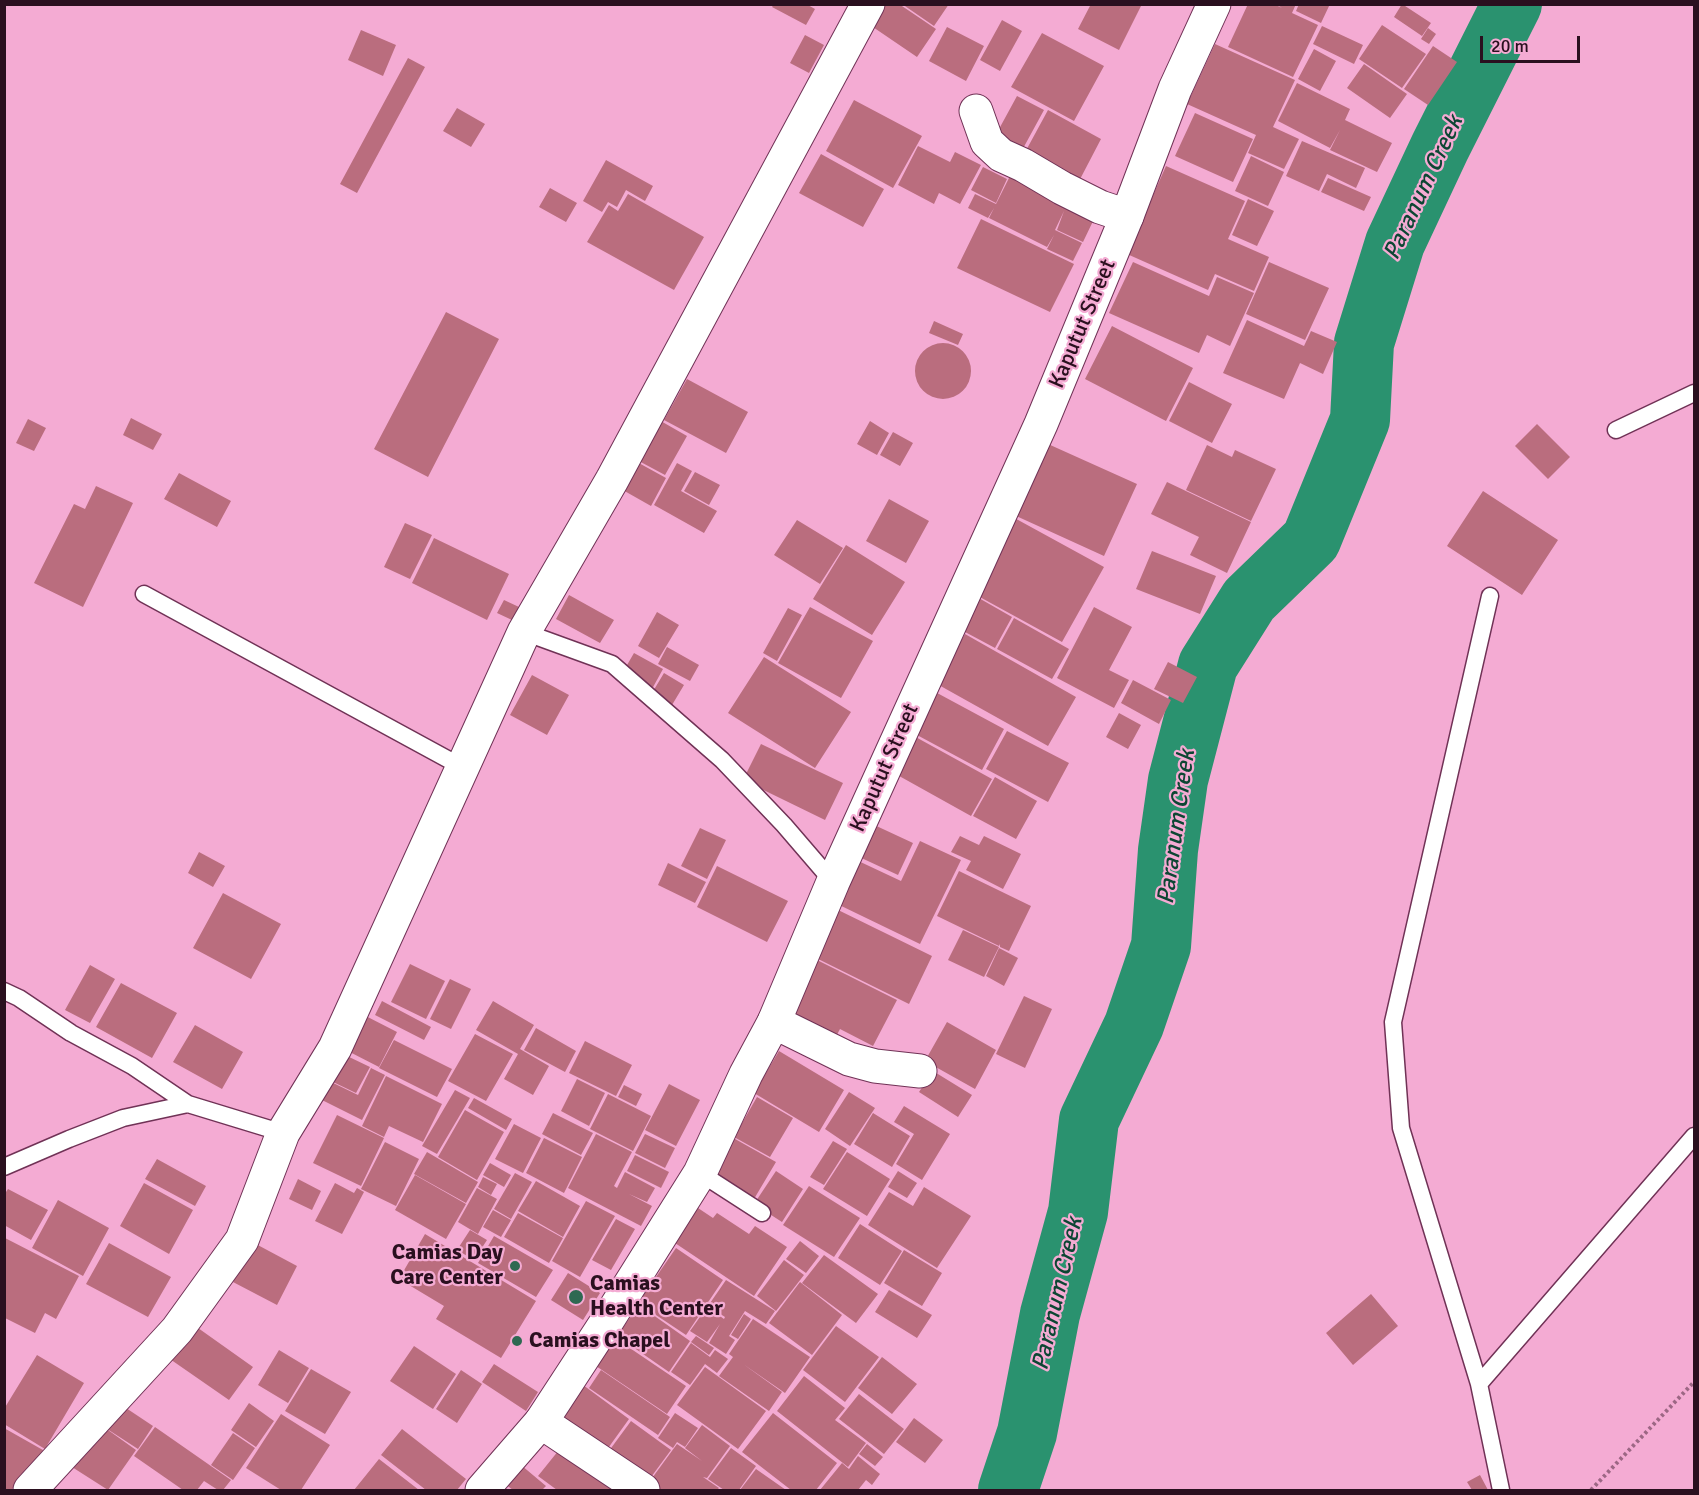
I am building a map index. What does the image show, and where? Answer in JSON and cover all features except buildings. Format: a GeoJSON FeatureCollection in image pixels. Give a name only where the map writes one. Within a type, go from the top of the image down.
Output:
{"type":"FeatureCollection","features":[{"type":"Feature","properties":{"kind":"street"},"geometry":{"type":"LineString","coordinates":[[30,1491],[177,1330],[242,1240],[283,1133],[335,1048],[524,632],[612,480],[868,4]]}},
{"type":"Feature","properties":{"kind":"street","name":"Kaputut Street"},"geometry":{"type":"LineString","coordinates":[[482,1491],[542,1422],[700,1173],[746,1074],[774,1022],[833,882],[1041,424],[1127,216],[1175,89],[1214,4]]}},
{"type":"Feature","properties":{"kind":"street"},"geometry":{"type":"LineString","coordinates":[[976,111],[987,142],[1001,156],[1023,165],[1100,207],[1127,216]]}},
{"type":"Feature","properties":{"kind":"street"},"geometry":{"type":"LineString","coordinates":[[774,1022],[849,1059],[875,1066],[920,1071]]}},
{"type":"Feature","properties":{"kind":"street"},"geometry":{"type":"LineString","coordinates":[[542,1422],[643,1491]]}},
{"type":"Feature","properties":{"kind":"lane"},"geometry":{"type":"LineString","coordinates":[[1616,430],[1695,393]]}},
{"type":"Feature","properties":{"kind":"lane"},"geometry":{"type":"LineString","coordinates":[[144,594],[462,767]]}},
{"type":"Feature","properties":{"kind":"lane"},"geometry":{"type":"LineString","coordinates":[[1491,596],[1393,1022],[1401,1128],[1479,1384],[1501,1491]]}},
{"type":"Feature","properties":{"kind":"lane"},"geometry":{"type":"LineString","coordinates":[[524,632],[612,664],[722,760],[784,825],[833,882]]}},
{"type":"Feature","properties":{"kind":"lane"},"geometry":{"type":"LineString","coordinates":[[4,991],[19,998],[70,1033],[132,1066],[188,1104],[283,1133]]}},
{"type":"Feature","properties":{"kind":"lane"},"geometry":{"type":"LineString","coordinates":[[4,1167],[123,1118],[188,1104]]}},
{"type":"Feature","properties":{"kind":"lane"},"geometry":{"type":"LineString","coordinates":[[1479,1384],[1695,1136]]}},
{"type":"Feature","properties":{"kind":"lane"},"geometry":{"type":"LineString","coordinates":[[700,1173],[762,1213]]}},
{"type":"Feature","properties":{"kind":"path"},"geometry":{"type":"LineString","coordinates":[[1591,1491],[1695,1382]]}},
{"type":"Feature","properties":{"kind":"waterway","name":"Paranum Creek"},"geometry":{"type":"LineString","coordinates":[[1008,1490],[1027,1433],[1050,1314],[1078,1212],[1089,1120],[1134,1025],[1161,946],[1168,850],[1178,780],[1208,665],[1249,600],[1311,540],[1360,420],[1364,343],[1395,243],[1512,4]]}},
{"type":"Feature","properties":{"kind":"place","name":"Camias Day Care Center"},"geometry":{"type":"Point","coordinates":[515,1266]}},
{"type":"Feature","properties":{"kind":"place","name":"Camias Health Center"},"geometry":{"type":"Point","coordinates":[576,1297]}},
{"type":"Feature","properties":{"kind":"place","name":"Camias Chapel"},"geometry":{"type":"Point","coordinates":[517,1341]}}]}
